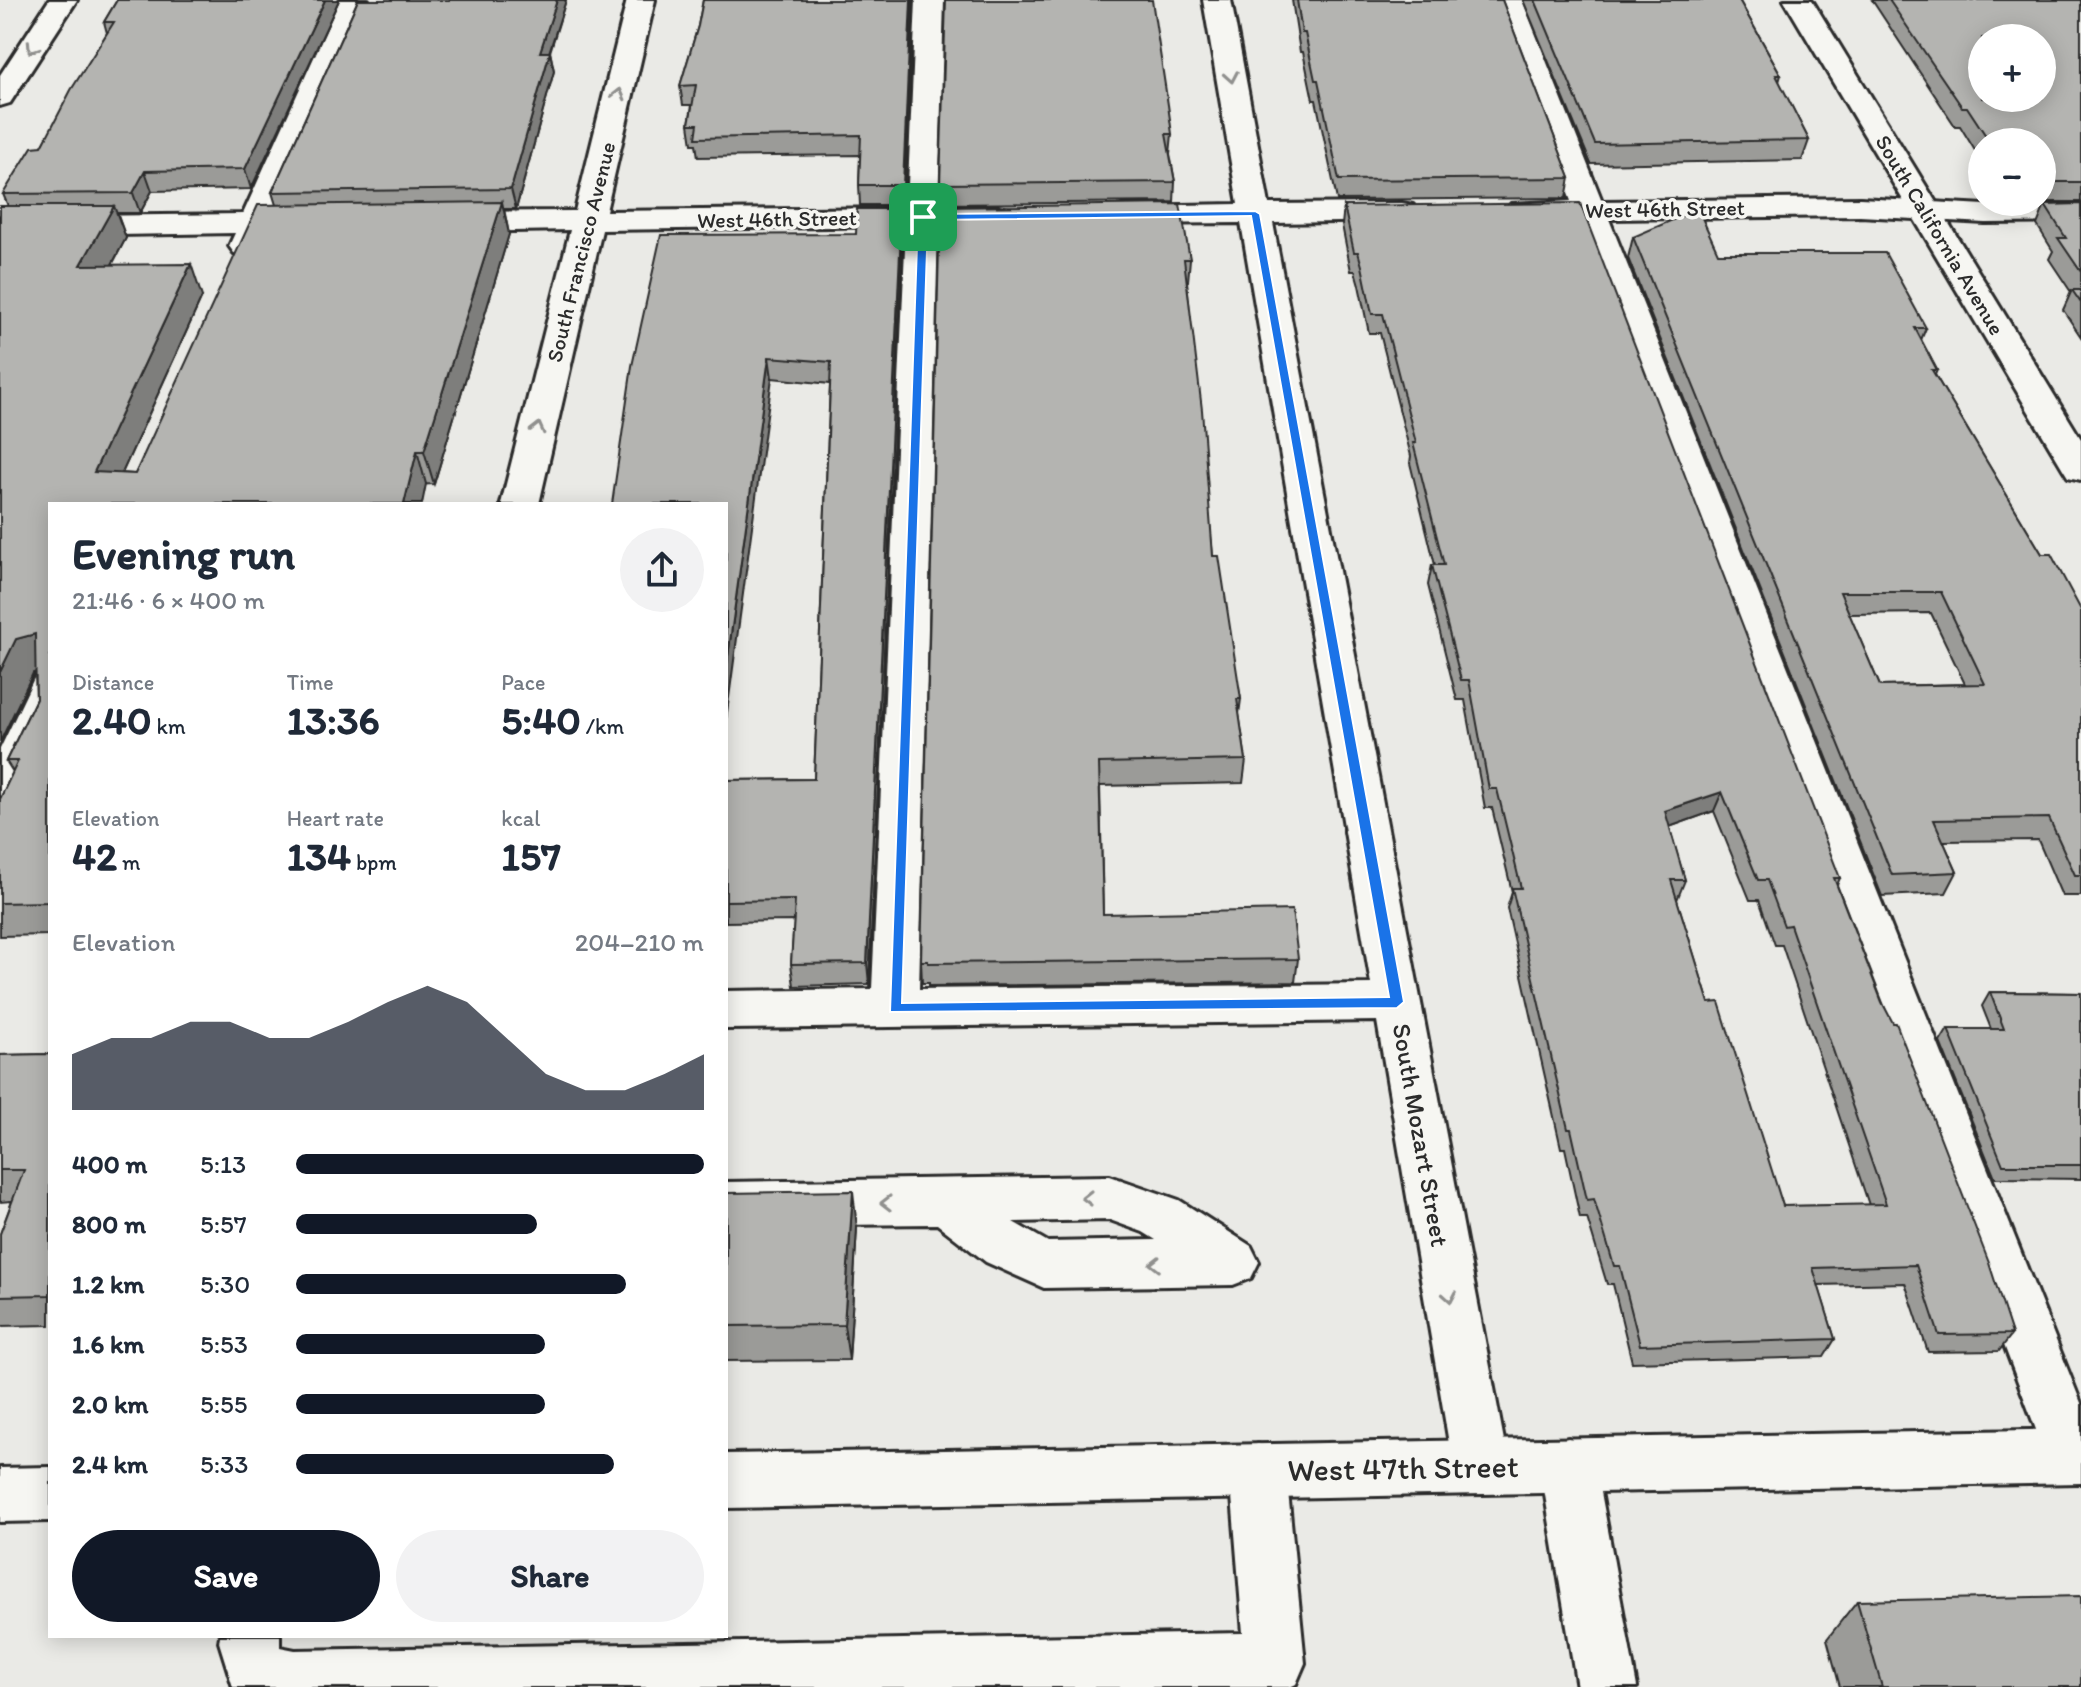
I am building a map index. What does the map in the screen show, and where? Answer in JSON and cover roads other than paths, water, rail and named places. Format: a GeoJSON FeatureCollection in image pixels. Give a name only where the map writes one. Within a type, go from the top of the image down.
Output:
{"type":"FeatureCollection","features":[{"type":"Feature","properties":{"kind":"street"},"geometry":{"type":"LineString","coordinates":[[0,97],[63,0]]}},
{"type":"Feature","properties":{"kind":"street"},"geometry":{"type":"LineString","coordinates":[[234,271],[354,0]]}},
{"type":"Feature","properties":{"kind":"street","name":"South Francisco Avenue"},"geometry":{"type":"LineString","coordinates":[[520,502],[641,0]]}},
{"type":"Feature","properties":{"kind":"street"},"geometry":{"type":"LineString","coordinates":[[895,1008],[930,0]]}},
{"type":"Feature","properties":{"kind":"street","name":"South Mozart Street"},"geometry":{"type":"LineString","coordinates":[[1217,0],[1481,1467]]}},
{"type":"Feature","properties":{"kind":"street"},"geometry":{"type":"LineString","coordinates":[[1508,0],[2077,1456]]}},
{"type":"Feature","properties":{"kind":"street","name":"South California Avenue"},"geometry":{"type":"LineString","coordinates":[[1798,0],[2081,469]]}},
{"type":"Feature","properties":{"kind":"street","name":"West 46th Street"},"geometry":{"type":"LineString","coordinates":[[1497,211],[1860,207],[1985,214],[2081,213]]}},
{"type":"Feature","properties":{"kind":"street"},"geometry":{"type":"LineString","coordinates":[[1090,215],[1436,212]]}},
{"type":"Feature","properties":{"kind":"street","name":"West 46th Street"},"geometry":{"type":"LineString","coordinates":[[422,222],[1030,216]]}},
{"type":"Feature","properties":{"kind":"street"},"geometry":{"type":"LineString","coordinates":[[0,227],[346,223]]}},
{"type":"Feature","properties":{"kind":"street"},"geometry":{"type":"LineString","coordinates":[[0,797],[48,689]]}},
{"type":"Feature","properties":{"kind":"street"},"geometry":{"type":"LineString","coordinates":[[728,1010],[1397,1002]]}},
{"type":"Feature","properties":{"kind":"street"},"geometry":{"type":"LineString","coordinates":[[728,1204],[1110,1198],[1161,1216],[1233,1262],[1044,1265],[1004,1246],[947,1202]]}},
{"type":"Feature","properties":{"kind":"street","name":"West 47th Street"},"geometry":{"type":"LineString","coordinates":[[728,1481],[2077,1456]]}},
{"type":"Feature","properties":{"kind":"street"},"geometry":{"type":"LineString","coordinates":[[1568,1465],[1607,1687]]}},
{"type":"Feature","properties":{"kind":"street"},"geometry":{"type":"LineString","coordinates":[[250,1638],[258,1674],[295,1680],[1275,1663],[1258,1471]]}},
{"type":"Feature","properties":{"kind":"street"},"geometry":{"type":"LineString","coordinates":[[0,1495],[48,1494]]}}]}
